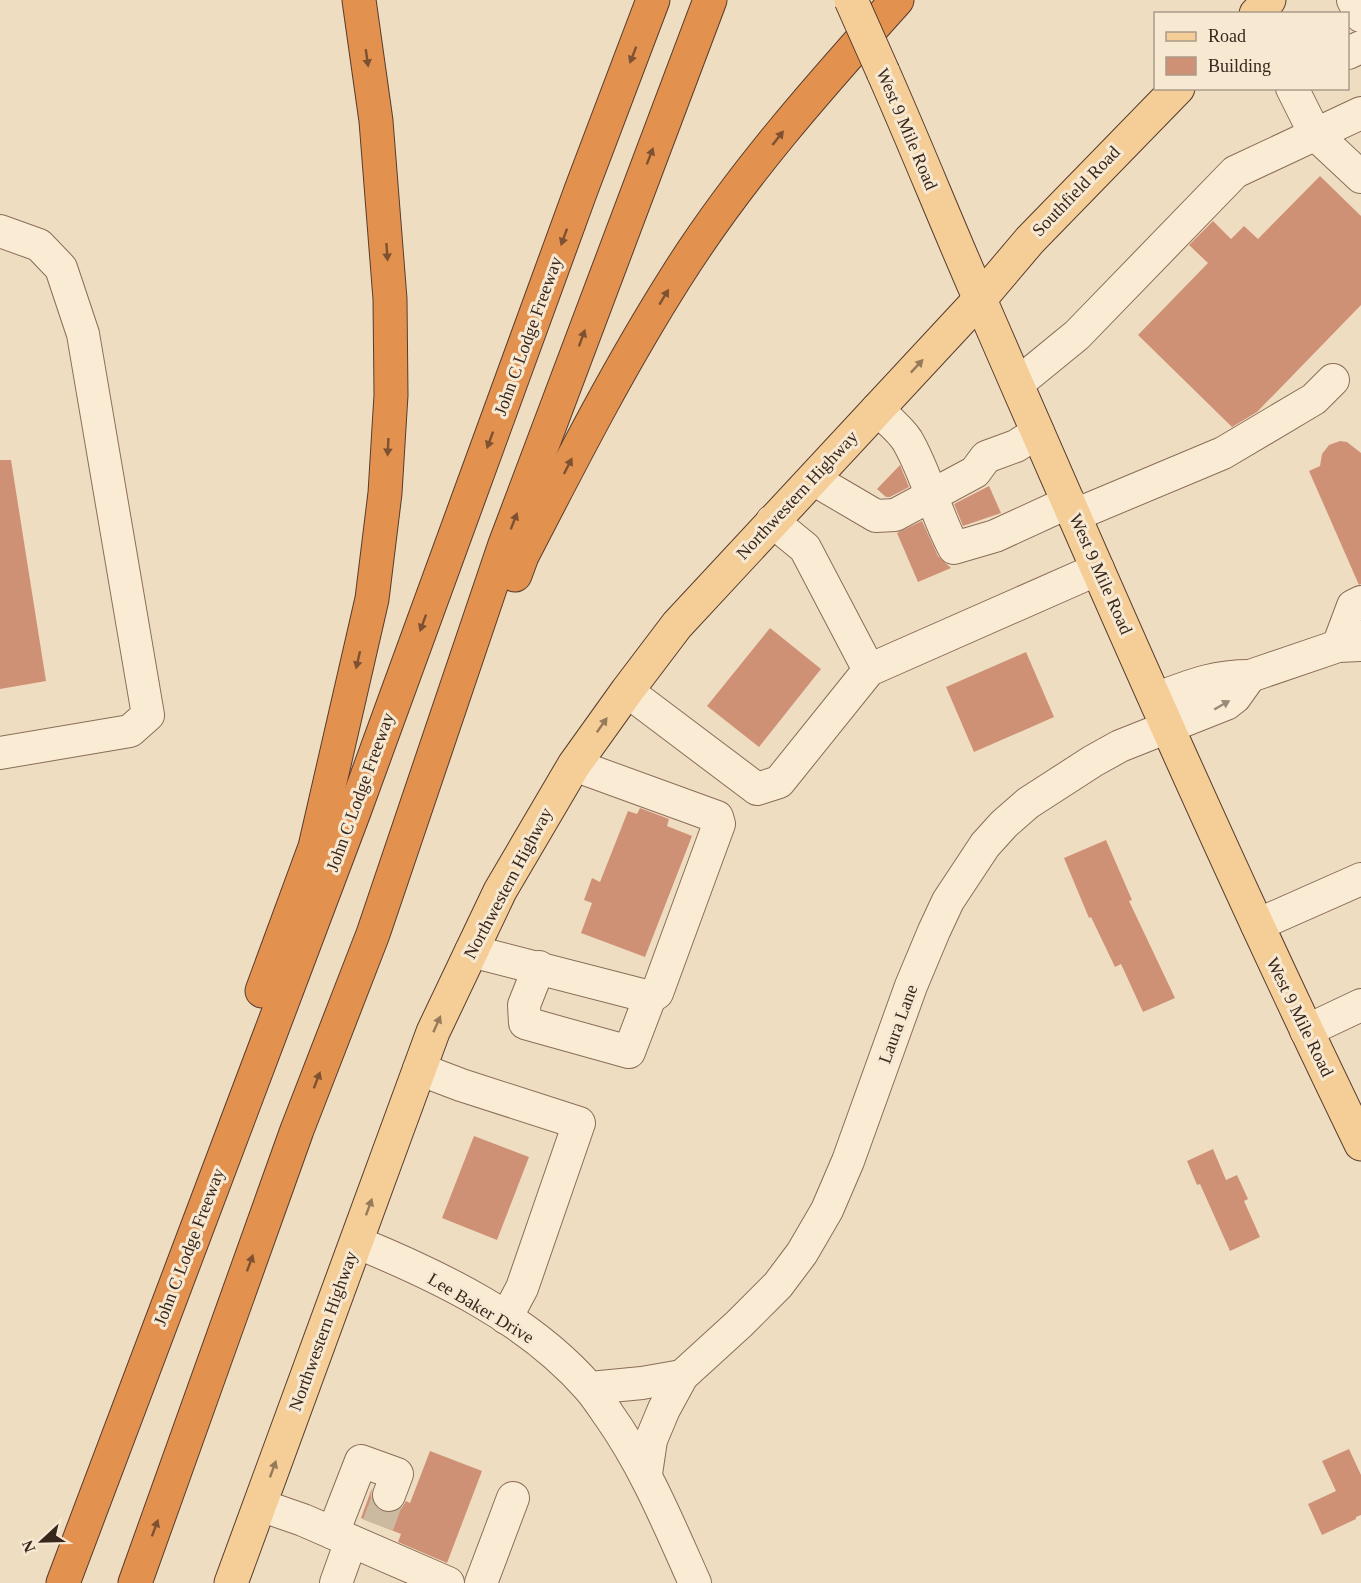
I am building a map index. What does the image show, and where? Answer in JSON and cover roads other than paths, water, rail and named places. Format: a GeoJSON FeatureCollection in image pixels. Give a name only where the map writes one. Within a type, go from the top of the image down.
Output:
{"type":"FeatureCollection","features":[{"type":"Feature","properties":{"kind":"highway"},"geometry":{"type":"LineString","coordinates":[[61,1583],[164,1259],[315,847],[372,599],[385,493],[391,395],[390,299],[376,121],[359,0]]}},
{"type":"Feature","properties":{"kind":"highway","name":"John C Lodge Freeway"},"geometry":{"type":"LineString","coordinates":[[61,1583],[354,812],[581,190],[654,0]]}},
{"type":"Feature","properties":{"kind":"highway"},"geometry":{"type":"LineString","coordinates":[[373,934],[504,547],[710,0]]}},
{"type":"Feature","properties":{"kind":"highway"},"geometry":{"type":"LineString","coordinates":[[135,1583],[297,1130],[522,556],[606,394],[676,276],[726,206],[809,98],[897,0]]}},
{"type":"Feature","properties":{"kind":"main road","name":"West 9 Mile Road"},"geometry":{"type":"LineString","coordinates":[[851,0],[1162,713],[1257,925],[1361,1144]]}},
{"type":"Feature","properties":{"kind":"main road"},"geometry":{"type":"LineString","coordinates":[[1259,12],[1269,0]]}},
{"type":"Feature","properties":{"kind":"main road","name":"Southfield Road"},"geometry":{"type":"LineString","coordinates":[[980,299],[1030,240],[1176,90]]}},
{"type":"Feature","properties":{"kind":"main road","name":"Northwestern Highway"},"geometry":{"type":"LineString","coordinates":[[231,1583],[433,1032],[500,891],[574,765],[677,625],[980,299]]}},
{"type":"Feature","properties":{"kind":"street"},"geometry":{"type":"LineString","coordinates":[[1353,0],[1361,16]]}},
{"type":"Feature","properties":{"kind":"street"},"geometry":{"type":"LineString","coordinates":[[1293,90],[1315,134],[1361,177]]}},
{"type":"Feature","properties":{"kind":"street"},"geometry":{"type":"LineString","coordinates":[[1017,384],[1077,335],[1235,172],[1361,113]]}},
{"type":"Feature","properties":{"kind":"street"},"geometry":{"type":"LineString","coordinates":[[0,231],[39,245],[61,268],[83,334],[148,715],[130,731],[0,753]]}},
{"type":"Feature","properties":{"kind":"street"},"geometry":{"type":"LineString","coordinates":[[878,409],[905,438],[927,482],[930,496],[954,548],[995,536],[1223,453],[1314,399],[1333,380]]}},
{"type":"Feature","properties":{"kind":"street"},"geometry":{"type":"LineString","coordinates":[[813,479],[876,516],[895,515],[975,472],[986,458],[1016,446],[1038,432]]}},
{"type":"Feature","properties":{"kind":"street"},"geometry":{"type":"LineString","coordinates":[[772,521],[805,548],[868,670]]}},
{"type":"Feature","properties":{"kind":"street"},"geometry":{"type":"LineString","coordinates":[[627,691],[757,789],[779,782],[868,670],[1098,569]]}},
{"type":"Feature","properties":{"kind":"street"},"geometry":{"type":"LineString","coordinates":[[1350,646],[1353,606],[1361,603]]}},
{"type":"Feature","properties":{"kind":"street","name":"Laura Lane"},"geometry":{"type":"LineString","coordinates":[[646,1474],[651,1440],[664,1409],[682,1376],[740,1324],[778,1285],[802,1252],[827,1210],[848,1161],[911,986],[934,932],[948,901],[985,845],[1028,803],[1120,746],[1206,680],[1227,676],[1250,676],[1350,646]]}},
{"type":"Feature","properties":{"kind":"street"},"geometry":{"type":"LineString","coordinates":[[539,967],[524,1005],[525,1023],[629,1052],[650,997],[657,993],[719,824],[717,817],[574,765]]}},
{"type":"Feature","properties":{"kind":"street"},"geometry":{"type":"LineString","coordinates":[[1257,925],[1361,879]]}},
{"type":"Feature","properties":{"kind":"street"},"geometry":{"type":"LineString","coordinates":[[471,951],[650,997]]}},
{"type":"Feature","properties":{"kind":"street"},"geometry":{"type":"LineString","coordinates":[[1306,1031],[1361,1005]]}},
{"type":"Feature","properties":{"kind":"street"},"geometry":{"type":"LineString","coordinates":[[419,1069],[579,1123],[522,1288],[506,1318]]}},
{"type":"Feature","properties":{"kind":"street","name":"Lee Baker Drive"},"geometry":{"type":"LineString","coordinates":[[356,1242],[397,1259],[506,1318],[546,1348],[590,1388],[646,1474],[695,1583]]}},
{"type":"Feature","properties":{"kind":"street"},"geometry":{"type":"LineString","coordinates":[[590,1388],[682,1376]]}},
{"type":"Feature","properties":{"kind":"street"},"geometry":{"type":"LineString","coordinates":[[336,1583],[358,1537],[361,1461],[397,1474],[389,1495]]}},
{"type":"Feature","properties":{"kind":"street"},"geometry":{"type":"LineString","coordinates":[[481,1583],[513,1498]]}},
{"type":"Feature","properties":{"kind":"street"},"geometry":{"type":"LineString","coordinates":[[260,1505],[358,1537],[448,1583]]}},
{"type":"Feature","properties":{"kind":"tunnel"},"geometry":{"type":"LineString","coordinates":[[378,1525],[389,1495]]}}]}
